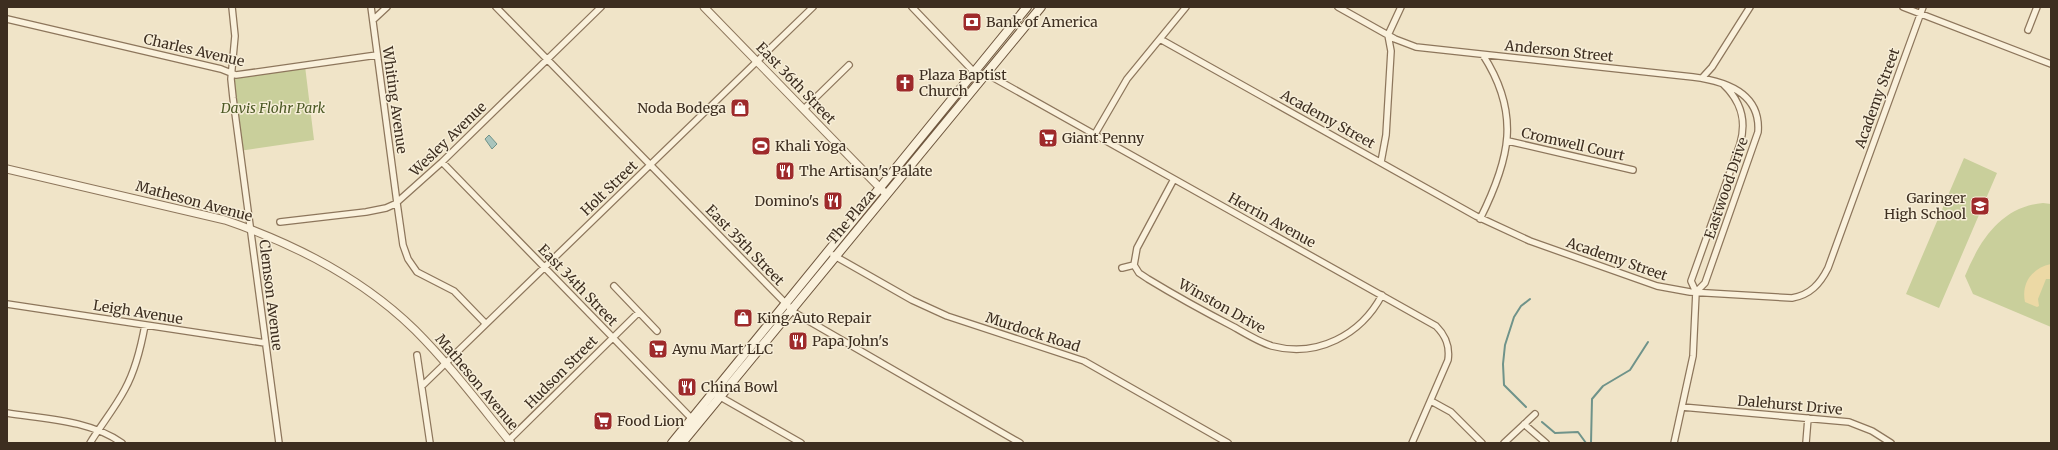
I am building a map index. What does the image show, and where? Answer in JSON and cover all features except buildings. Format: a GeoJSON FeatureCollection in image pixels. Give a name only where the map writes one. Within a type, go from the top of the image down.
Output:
{"type":"FeatureCollection","features":[{"type":"Feature","properties":{"kind":"main road","name":"The Plaza"},"geometry":{"type":"LineString","coordinates":[[789,307],[827,252],[1028,7]]}},
{"type":"Feature","properties":{"kind":"main road","name":"The Plaza"},"geometry":{"type":"LineString","coordinates":[[682,443],[695,422],[789,307],[835,257],[985,73],[1041,7]]}},
{"type":"Feature","properties":{"kind":"main road","name":"The Plaza"},"geometry":{"type":"LineString","coordinates":[[672,443],[695,422]]}},
{"type":"Feature","properties":{"kind":"street","name":"Clemson Avenue"},"geometry":{"type":"LineString","coordinates":[[232,7],[235,36],[231,74],[279,443]]}},
{"type":"Feature","properties":{"kind":"street","name":"Whiting Avenue"},"geometry":{"type":"LineString","coordinates":[[371,7],[403,245],[412,266],[425,276],[454,291],[486,324]]}},
{"type":"Feature","properties":{"kind":"street"},"geometry":{"type":"LineString","coordinates":[[372,20],[386,7]]}},
{"type":"Feature","properties":{"kind":"street","name":"East 35th Street"},"geometry":{"type":"LineString","coordinates":[[496,7],[789,307],[806,321],[1018,442]]}},
{"type":"Feature","properties":{"kind":"street","name":"Wesley Avenue"},"geometry":{"type":"LineString","coordinates":[[280,222],[373,211],[386,208],[397,203],[442,162],[601,7]]}},
{"type":"Feature","properties":{"kind":"street","name":"East 36th Street"},"geometry":{"type":"LineString","coordinates":[[704,7],[887,194]]}},
{"type":"Feature","properties":{"kind":"street","name":"Holt Street"},"geometry":{"type":"LineString","coordinates":[[422,386],[812,7]]}},
{"type":"Feature","properties":{"kind":"street"},"geometry":{"type":"LineString","coordinates":[[912,7],[975,73]]}},
{"type":"Feature","properties":{"kind":"street"},"geometry":{"type":"LineString","coordinates":[[1095,134],[1127,79],[1186,7]]}},
{"type":"Feature","properties":{"kind":"street","name":"Anderson Street"},"geometry":{"type":"LineString","coordinates":[[1338,7],[1388,35],[1416,47],[1702,78]]}},
{"type":"Feature","properties":{"kind":"street"},"geometry":{"type":"LineString","coordinates":[[1381,162],[1386,135],[1392,51],[1388,35],[1401,7]]}},
{"type":"Feature","properties":{"kind":"street"},"geometry":{"type":"LineString","coordinates":[[1702,78],[1712,67],[1750,7]]}},
{"type":"Feature","properties":{"kind":"street"},"geometry":{"type":"LineString","coordinates":[[1903,7],[2051,64]]}},
{"type":"Feature","properties":{"kind":"street","name":"Academy Street"},"geometry":{"type":"LineString","coordinates":[[1160,39],[1480,218],[1525,240],[1643,282],[1674,290],[1792,298],[1811,291],[1821,281],[1828,268],[1923,7]]}},
{"type":"Feature","properties":{"kind":"street"},"geometry":{"type":"LineString","coordinates":[[2028,30],[2037,7]]}},
{"type":"Feature","properties":{"kind":"street","name":"Charles Avenue"},"geometry":{"type":"LineString","coordinates":[[7,19],[221,70],[231,74],[244,75],[377,55]]}},
{"type":"Feature","properties":{"kind":"street"},"geometry":{"type":"LineString","coordinates":[[1480,218],[1501,172],[1508,141],[1504,98],[1483,55]]}},
{"type":"Feature","properties":{"kind":"street"},"geometry":{"type":"LineString","coordinates":[[804,109],[849,65]]}},
{"type":"Feature","properties":{"kind":"street","name":"Herrin Avenue"},"geometry":{"type":"LineString","coordinates":[[985,73],[1430,322],[1440,330],[1446,340],[1449,353],[1448,360],[1412,443]]}},
{"type":"Feature","properties":{"kind":"street","name":"Eastwood Drive"},"geometry":{"type":"LineString","coordinates":[[1696,292],[1705,283],[1758,132],[1757,116],[1750,103],[1731,86],[1718,81],[1702,78]]}},
{"type":"Feature","properties":{"kind":"street","name":"Eastwood Drive"},"geometry":{"type":"LineString","coordinates":[[1674,443],[1693,356],[1696,292],[1691,281],[1740,144],[1743,130],[1742,116],[1737,99],[1731,91],[1718,81]]}},
{"type":"Feature","properties":{"kind":"street","name":"Cromwell Court"},"geometry":{"type":"LineString","coordinates":[[1508,141],[1633,170]]}},
{"type":"Feature","properties":{"kind":"street","name":"East 34th Street"},"geometry":{"type":"LineString","coordinates":[[442,162],[695,422]]}},
{"type":"Feature","properties":{"kind":"street","name":"Matheson Avenue"},"geometry":{"type":"LineString","coordinates":[[7,169],[225,220],[301,251],[353,281],[400,317],[446,364],[510,442]]}},
{"type":"Feature","properties":{"kind":"street"},"geometry":{"type":"LineString","coordinates":[[1122,268],[1134,265],[1136,248],[1174,179]]}},
{"type":"Feature","properties":{"kind":"street","name":"Murdock Road"},"geometry":{"type":"LineString","coordinates":[[827,252],[912,300],[947,316],[1084,362],[1228,443]]}},
{"type":"Feature","properties":{"kind":"street","name":"Winston Drive"},"geometry":{"type":"LineString","coordinates":[[1134,265],[1139,273],[1158,285],[1258,340],[1281,348],[1318,347],[1341,339],[1366,319],[1382,295]]}},
{"type":"Feature","properties":{"kind":"street"},"geometry":{"type":"LineString","coordinates":[[614,286],[657,331]]}},
{"type":"Feature","properties":{"kind":"street","name":"Leigh Avenue"},"geometry":{"type":"LineString","coordinates":[[7,304],[265,343]]}},
{"type":"Feature","properties":{"kind":"street","name":"Hudson Street"},"geometry":{"type":"LineString","coordinates":[[510,442],[639,312]]}},
{"type":"Feature","properties":{"kind":"street"},"geometry":{"type":"LineString","coordinates":[[90,443],[122,395],[133,374],[145,325]]}},
{"type":"Feature","properties":{"kind":"street"},"geometry":{"type":"LineString","coordinates":[[417,355],[430,443]]}},
{"type":"Feature","properties":{"kind":"street"},"geometry":{"type":"LineString","coordinates":[[717,395],[801,443]]}},
{"type":"Feature","properties":{"kind":"street"},"geometry":{"type":"LineString","coordinates":[[1431,401],[1451,412],[1482,443]]}},
{"type":"Feature","properties":{"kind":"street","name":"Dalehurst Drive"},"geometry":{"type":"LineString","coordinates":[[1682,407],[1808,418],[1857,425],[1872,431],[1890,443]]}},
{"type":"Feature","properties":{"kind":"street"},"geometry":{"type":"LineString","coordinates":[[7,413],[78,424],[98,430],[122,443]]}},
{"type":"Feature","properties":{"kind":"street"},"geometry":{"type":"LineString","coordinates":[[1504,443],[1535,414]]}},
{"type":"Feature","properties":{"kind":"street"},"geometry":{"type":"LineString","coordinates":[[1806,443],[1808,418]]}},
{"type":"Feature","properties":{"kind":"street"},"geometry":{"type":"LineString","coordinates":[[1524,424],[1546,443]]}},
{"type":"Feature","properties":{"kind":"green space","name":"Davis Flohr Park"},"geometry":{"type":"Polygon","coordinates":[[[305,66],[314,140],[239,151],[231,74],[305,66]]]}},
{"type":"Feature","properties":{"kind":"green space"},"geometry":{"type":"Polygon","coordinates":[[[1964,158],[1997,173],[1939,308],[1906,294],[1964,158]]]}},
{"type":"Feature","properties":{"kind":"green space"},"geometry":{"type":"Polygon","coordinates":[[[2043,203],[2051,204],[2051,327],[1973,294],[1965,276],[1985,238],[2004,218],[2015,211],[2028,206],[2043,203]]]}},
{"type":"Feature","properties":{"kind":"sand"},"geometry":{"type":"Polygon","coordinates":[[[2051,264],[2051,279],[2046,279],[2038,299],[2039,306],[2037,307],[2025,302],[2024,295],[2026,283],[2029,277],[2038,269],[2051,264]]]}},
{"type":"Feature","properties":{"kind":"water"},"geometry":{"type":"Polygon","coordinates":[[[489,135],[497,144],[492,149],[485,139],[489,135]]]}},
{"type":"Feature","properties":{"kind":"waterway"},"geometry":{"type":"LineString","coordinates":[[1526,407],[1504,385],[1503,364],[1505,345],[1514,317],[1521,306],[1530,299]]}},
{"type":"Feature","properties":{"kind":"waterway"},"geometry":{"type":"LineString","coordinates":[[1591,443],[1592,399],[1603,386],[1630,370],[1648,342]]}},
{"type":"Feature","properties":{"kind":"waterway"},"geometry":{"type":"LineString","coordinates":[[1542,422],[1555,433],[1578,432],[1586,443]]}},
{"type":"Feature","properties":{"kind":"place","name":"Bank of America"},"geometry":{"type":"Point","coordinates":[972,22]}},
{"type":"Feature","properties":{"kind":"place","name":"Plaza Baptist Church"},"geometry":{"type":"Point","coordinates":[905,83]}},
{"type":"Feature","properties":{"kind":"place","name":"Noda Bodega"},"geometry":{"type":"Point","coordinates":[740,108]}},
{"type":"Feature","properties":{"kind":"place","name":"Giant Penny"},"geometry":{"type":"Point","coordinates":[1048,138]}},
{"type":"Feature","properties":{"kind":"place","name":"Khali Yoga"},"geometry":{"type":"Point","coordinates":[761,146]}},
{"type":"Feature","properties":{"kind":"place","name":"The Artisan's Palate"},"geometry":{"type":"Point","coordinates":[785,171]}},
{"type":"Feature","properties":{"kind":"place","name":"Domino's"},"geometry":{"type":"Point","coordinates":[833,201]}},
{"type":"Feature","properties":{"kind":"place","name":"Garinger High School"},"geometry":{"type":"Point","coordinates":[1980,206]}},
{"type":"Feature","properties":{"kind":"place","name":"King Auto Repair"},"geometry":{"type":"Point","coordinates":[743,318]}},
{"type":"Feature","properties":{"kind":"place","name":"Papa John's"},"geometry":{"type":"Point","coordinates":[798,341]}},
{"type":"Feature","properties":{"kind":"place","name":"Aynu Mart LLC"},"geometry":{"type":"Point","coordinates":[658,349]}},
{"type":"Feature","properties":{"kind":"place","name":"China Bowl"},"geometry":{"type":"Point","coordinates":[687,387]}},
{"type":"Feature","properties":{"kind":"place","name":"Food Lion"},"geometry":{"type":"Point","coordinates":[603,421]}}]}
